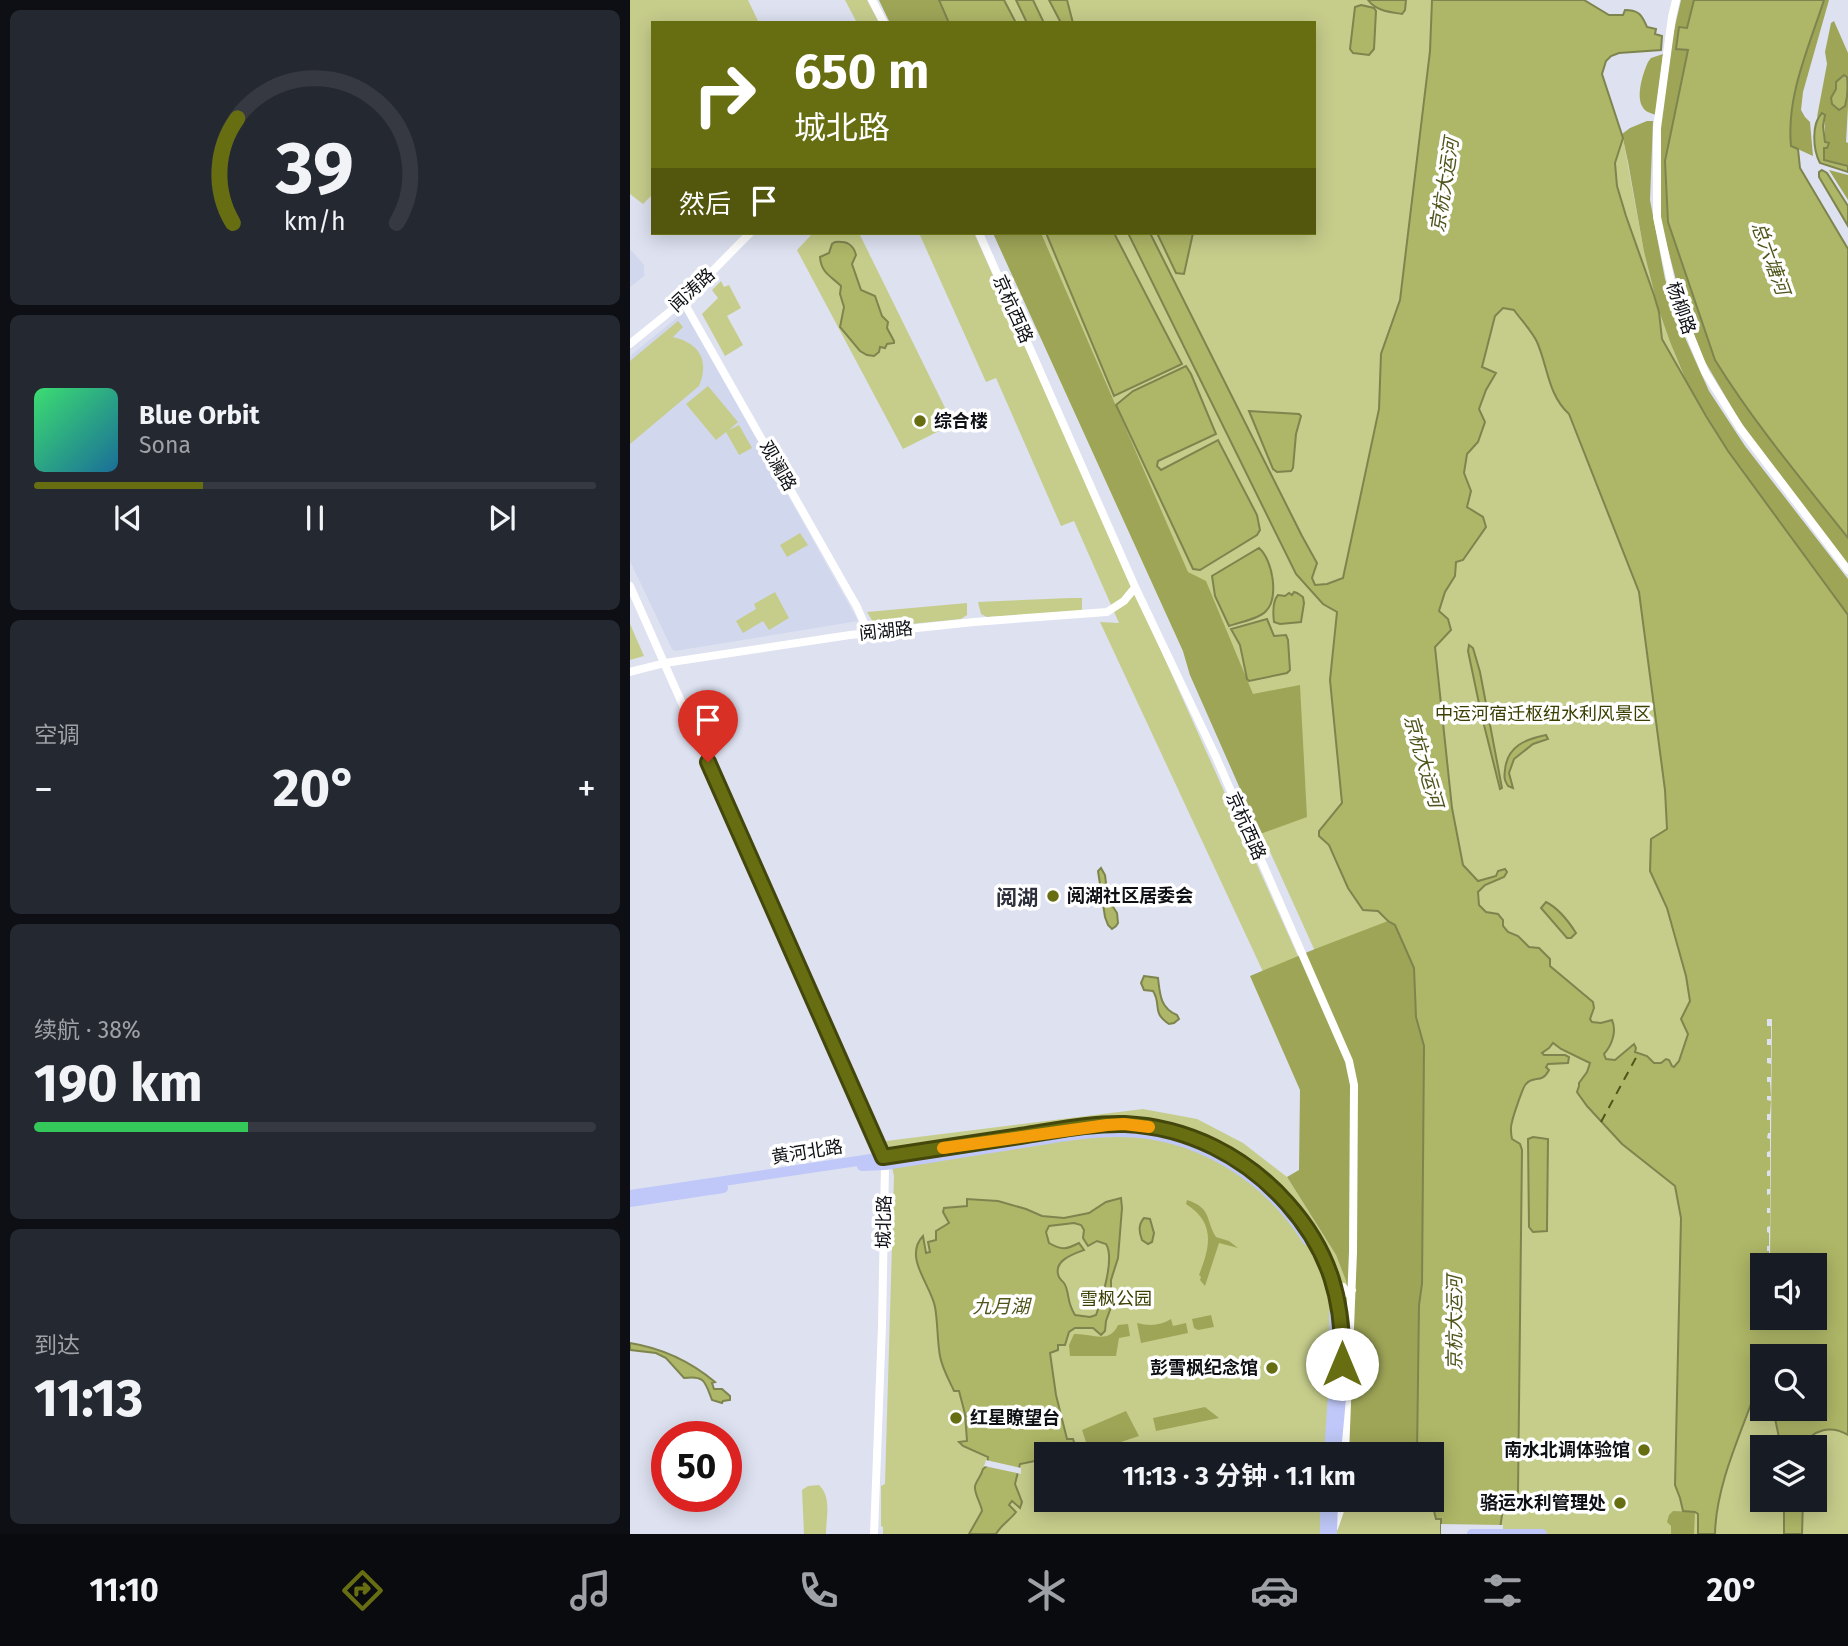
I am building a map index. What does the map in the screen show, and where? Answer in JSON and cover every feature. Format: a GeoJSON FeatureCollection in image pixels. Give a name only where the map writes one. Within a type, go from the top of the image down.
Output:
{"type":"FeatureCollection","features":[{"type":"Feature","properties":{"kind":"main road","name":"黄河北路"},"geometry":{"type":"LineString","coordinates":[[630,1202],[856,1167],[1044,1133],[1124,1124],[1190,1136],[1243,1163],[1280,1196],[1306,1226],[1321,1253],[1340,1311],[1343,1342],[1337,1442]]}},
{"type":"Feature","properties":{"kind":"main road","name":"黄河北路"},"geometry":{"type":"LineString","coordinates":[[630,1195],[1117,1132],[1143,1133],[1177,1140],[1208,1151],[1251,1179],[1293,1220],[1309,1244],[1327,1285],[1334,1317],[1336,1343],[1330,1442]]}},
{"type":"Feature","properties":{"kind":"main road"},"geometry":{"type":"LineString","coordinates":[[1325,1512],[1325,1534]]}},
{"type":"Feature","properties":{"kind":"main road"},"geometry":{"type":"LineString","coordinates":[[1332,1534],[1333,1512]]}},
{"type":"Feature","properties":{"kind":"main road"},"geometry":{"type":"LineString","coordinates":[[1472,1534],[1542,1534]]}},
{"type":"Feature","properties":{"kind":"street"},"geometry":{"type":"LineString","coordinates":[[872,0],[883,21]]}},
{"type":"Feature","properties":{"kind":"street","name":"杨柳路"},"geometry":{"type":"LineString","coordinates":[[1676,0],[1657,128],[1657,218],[1674,296],[1705,372],[1740,428],[1848,570]]}},
{"type":"Feature","properties":{"kind":"street","name":"闻涛路"},"geometry":{"type":"LineString","coordinates":[[630,344],[683,301],[748,235]]}},
{"type":"Feature","properties":{"kind":"street","name":"京杭西路"},"geometry":{"type":"LineString","coordinates":[[980,235],[1136,589],[1216,757],[1349,1061],[1353,1085],[1345,1442]]}},
{"type":"Feature","properties":{"kind":"street","name":"观澜路"},"geometry":{"type":"LineString","coordinates":[[683,301],[857,607],[866,633]]}},
{"type":"Feature","properties":{"kind":"street","name":"城北路"},"geometry":{"type":"LineString","coordinates":[[630,586],[884,1161],[874,1534]]}},
{"type":"Feature","properties":{"kind":"street","name":"阅湖路"},"geometry":{"type":"LineString","coordinates":[[630,672],[665,663],[866,633],[974,622],[1098,614],[1115,608],[1136,589]]}},
{"type":"Feature","properties":{"kind":"street"},"geometry":{"type":"LineString","coordinates":[[1332,1534],[1340,1512]]}},
{"type":"Feature","properties":{"kind":"shaded area"},"geometry":{"type":"Polygon","coordinates":[[[879,0],[940,0],[949,21],[889,21],[879,0]]]}},
{"type":"Feature","properties":{"kind":"shaded area"},"geometry":{"type":"Polygon","coordinates":[[[1681,0],[1694,0],[1687,29],[1680,27],[1677,49],[1688,49],[1665,161],[1668,222],[1715,360],[1790,465],[1848,538],[1848,567],[1738,418],[1704,360],[1682,303],[1660,219],[1659,168],[1661,122],[1670,48],[1681,0]]]}},
{"type":"Feature","properties":{"kind":"shaded area"},"geometry":{"type":"Polygon","coordinates":[[[1824,0],[1829,0],[1803,92],[1801,110],[1810,122],[1813,156],[1791,146],[1790,127],[1795,90],[1824,0]]]}},
{"type":"Feature","properties":{"kind":"shaded area"},"geometry":{"type":"Polygon","coordinates":[[[1834,21],[1848,53],[1848,166],[1824,161],[1825,115],[1822,113],[1817,117],[1827,64],[1825,52],[1831,23],[1834,21]]]}},
{"type":"Feature","properties":{"kind":"shaded area"},"geometry":{"type":"Polygon","coordinates":[[[1663,54],[1656,115],[1643,108],[1640,90],[1648,62],[1651,58],[1663,54]]]}},
{"type":"Feature","properties":{"kind":"shaded area"},"geometry":{"type":"Polygon","coordinates":[[[1647,121],[1653,121],[1650,200],[1665,279],[1683,333],[1709,391],[1745,446],[1848,579],[1848,615],[1728,451],[1687,383],[1670,342],[1644,252],[1622,134],[1647,121]]]}},
{"type":"Feature","properties":{"kind":"shaded area"},"geometry":{"type":"Polygon","coordinates":[[[1829,170],[1848,175],[1848,200],[1829,170]]]}},
{"type":"Feature","properties":{"kind":"shaded area"},"geometry":{"type":"Polygon","coordinates":[[[994,235],[1042,235],[1188,572],[1206,581],[1253,694],[1300,685],[1307,817],[1260,834],[1190,675],[1183,651],[994,235]]]}},
{"type":"Feature","properties":{"kind":"shaded area"},"geometry":{"type":"Polygon","coordinates":[[[630,249],[644,265],[644,276],[630,287],[630,249]]]}},
{"type":"Feature","properties":{"kind":"shaded area"},"geometry":{"type":"Polygon","coordinates":[[[685,311],[858,621],[675,651],[672,649],[630,561],[630,356],[685,311]]]}},
{"type":"Feature","properties":{"kind":"shaded area"},"geometry":{"type":"Polygon","coordinates":[[[1388,921],[1395,925],[1414,968],[1416,1017],[1424,1046],[1422,1284],[1419,1305],[1417,1442],[1349,1442],[1354,1324],[1346,1281],[1336,1255],[1287,1177],[1299,1170],[1300,1090],[1250,976],[1388,921]]]}},
{"type":"Feature","properties":{"kind":"shaded area"},"geometry":{"type":"Polygon","coordinates":[[[1187,1200],[1204,1210],[1216,1237],[1229,1241],[1238,1248],[1219,1243],[1205,1286],[1199,1275],[1206,1255],[1208,1236],[1202,1219],[1186,1204],[1187,1200]]]}},
{"type":"Feature","properties":{"kind":"shaded area"},"geometry":{"type":"Polygon","coordinates":[[[1211,1315],[1214,1327],[1198,1330],[1194,1328],[1192,1319],[1211,1315]]]}},
{"type":"Feature","properties":{"kind":"shaded area"},"geometry":{"type":"Polygon","coordinates":[[[1171,1319],[1173,1326],[1186,1323],[1188,1333],[1141,1343],[1137,1323],[1154,1325],[1171,1319]]]}},
{"type":"Feature","properties":{"kind":"shaded area"},"geometry":{"type":"Polygon","coordinates":[[[1128,1324],[1130,1336],[1119,1338],[1116,1356],[1070,1356],[1069,1345],[1074,1334],[1105,1336],[1110,1335],[1118,1325],[1128,1324]]]}},
{"type":"Feature","properties":{"kind":"shaded area"},"geometry":{"type":"Polygon","coordinates":[[[1205,1407],[1219,1418],[1156,1431],[1153,1418],[1205,1407]]]}},
{"type":"Feature","properties":{"kind":"shaded area"},"geometry":{"type":"Polygon","coordinates":[[[1126,1411],[1139,1436],[1121,1442],[1086,1442],[1082,1430],[1126,1411]]]}},
{"type":"Feature","properties":{"kind":"shaded area"},"geometry":{"type":"Polygon","coordinates":[[[1673,1511],[1695,1512],[1694,1534],[1671,1534],[1671,1526],[1667,1522],[1673,1511]]]}},
{"type":"Feature","properties":{"kind":"green space"},"geometry":{"type":"Polygon","coordinates":[[[630,0],[748,0],[758,21],[651,21],[651,196],[643,204],[630,194],[630,0]]]}},
{"type":"Feature","properties":{"kind":"green space"},"geometry":{"type":"Polygon","coordinates":[[[845,0],[867,0],[878,21],[856,21],[845,0]]]}},
{"type":"Feature","properties":{"kind":"green space","name":"中运河宿迁枢纽水利风景区"},"geometry":{"type":"Polygon","coordinates":[[[879,0],[1576,0],[1623,138],[1644,252],[1658,308],[1687,383],[1728,451],[1848,615],[1848,1534],[883,1534],[881,1486],[885,1484],[894,1176],[886,1141],[1143,1109],[1197,1119],[1243,1143],[1287,1177],[1336,1255],[1346,1281],[1353,1319],[1333,991],[1190,675],[1183,651],[994,235],[1316,235],[1316,21],[889,21],[879,0]]]}},
{"type":"Feature","properties":{"kind":"green space"},"geometry":{"type":"Polygon","coordinates":[[[811,235],[860,235],[953,424],[903,449],[797,250],[811,235]]]}},
{"type":"Feature","properties":{"kind":"green space"},"geometry":{"type":"Polygon","coordinates":[[[920,235],[975,235],[1340,1050],[1303,1073],[1293,1036],[1100,622],[1119,623],[1074,521],[1061,526],[996,378],[986,382],[920,235]]]}},
{"type":"Feature","properties":{"kind":"green space"},"geometry":{"type":"Polygon","coordinates":[[[721,281],[724,287],[729,285],[741,308],[727,316],[743,345],[725,356],[702,314],[718,298],[712,290],[721,281]]]}},
{"type":"Feature","properties":{"kind":"green space"},"geometry":{"type":"Polygon","coordinates":[[[678,321],[683,327],[673,337],[690,344],[700,354],[703,368],[699,386],[630,444],[630,361],[678,321]]]}},
{"type":"Feature","properties":{"kind":"green space"},"geometry":{"type":"Polygon","coordinates":[[[708,386],[738,422],[729,430],[739,425],[752,448],[739,455],[726,432],[716,440],[686,404],[708,386]]]}},
{"type":"Feature","properties":{"kind":"green space"},"geometry":{"type":"Polygon","coordinates":[[[800,533],[808,545],[787,557],[780,545],[800,533]]]}},
{"type":"Feature","properties":{"kind":"green space"},"geometry":{"type":"Polygon","coordinates":[[[775,592],[789,618],[769,630],[763,621],[743,633],[736,621],[756,609],[754,604],[775,592]]]}},
{"type":"Feature","properties":{"kind":"green space"},"geometry":{"type":"Polygon","coordinates":[[[1082,598],[1082,611],[987,617],[981,614],[978,602],[1082,598]]]}},
{"type":"Feature","properties":{"kind":"green space"},"geometry":{"type":"Polygon","coordinates":[[[967,603],[967,615],[961,619],[880,627],[867,612],[967,603]]]}},
{"type":"Feature","properties":{"kind":"green space"},"geometry":{"type":"Polygon","coordinates":[[[630,624],[644,656],[630,660],[630,624]]]}},
{"type":"Feature","properties":{"kind":"green space"},"geometry":{"type":"Polygon","coordinates":[[[819,1485],[827,1502],[826,1534],[804,1534],[802,1490],[808,1486],[819,1485]]]}},
{"type":"Feature","properties":{"kind":"water"},"geometry":{"type":"Polygon","coordinates":[[[939,0],[1004,0],[1015,21],[948,21],[939,0]]]}},
{"type":"Feature","properties":{"kind":"water"},"geometry":{"type":"Polygon","coordinates":[[[1016,0],[1033,0],[1043,21],[1026,21],[1016,0]]]}},
{"type":"Feature","properties":{"kind":"water"},"geometry":{"type":"Polygon","coordinates":[[[1049,0],[1067,0],[1072,21],[1060,21],[1049,0]]]}},
{"type":"Feature","properties":{"kind":"water"},"geometry":{"type":"Polygon","coordinates":[[[1368,0],[1406,0],[1405,10],[1402,14],[1384,10],[1375,7],[1368,0]]]}},
{"type":"Feature","properties":{"kind":"water","name":"京杭大运河"},"geometry":{"type":"Polygon","coordinates":[[[1432,0],[1584,0],[1609,15],[1623,15],[1625,10],[1637,12],[1647,27],[1656,29],[1655,34],[1662,36],[1661,50],[1611,56],[1606,61],[1602,74],[1623,138],[1615,163],[1617,186],[1659,312],[1662,339],[1728,451],[1848,615],[1848,1435],[1829,1430],[1813,1435],[1778,1435],[1776,1421],[1827,1421],[1827,1344],[1750,1344],[1750,1407],[1719,1499],[1715,1534],[1698,1534],[1698,1514],[1683,1511],[1675,1485],[1681,1218],[1675,1186],[1622,1144],[1577,1092],[1590,1063],[1553,1043],[1542,1053],[1565,1055],[1569,1057],[1568,1063],[1548,1064],[1546,1067],[1549,1070],[1544,1077],[1526,1084],[1511,1126],[1512,1139],[1520,1144],[1522,1150],[1518,1492],[1503,1508],[1500,1529],[1441,1534],[1441,1519],[1436,1519],[1434,1512],[1444,1512],[1444,1442],[1417,1442],[1419,1305],[1422,1284],[1424,1046],[1416,1017],[1414,968],[1395,925],[1378,911],[1363,910],[1348,888],[1329,845],[1319,836],[1319,831],[1342,803],[1330,680],[1337,612],[1323,604],[1296,574],[1129,235],[1151,235],[1317,563],[1312,578],[1315,585],[1343,578],[1379,409],[1381,354],[1400,300],[1430,51],[1432,0]],[[1503,308],[1495,316],[1482,367],[1496,373],[1479,409],[1485,422],[1478,442],[1467,454],[1464,473],[1471,491],[1467,507],[1483,517],[1486,527],[1463,560],[1456,562],[1455,576],[1445,592],[1439,611],[1448,619],[1451,630],[1435,647],[1452,808],[1463,865],[1478,881],[1496,876],[1498,871],[1505,869],[1507,872],[1504,877],[1485,885],[1478,892],[1479,905],[1486,912],[1498,914],[1508,932],[1518,936],[1529,947],[1539,948],[1550,959],[1550,966],[1593,1002],[1590,1019],[1592,1022],[1612,1020],[1614,1033],[1604,1054],[1606,1059],[1615,1060],[1634,1044],[1635,1052],[1647,1056],[1654,1063],[1661,1063],[1666,1059],[1674,1067],[1679,1061],[1688,1034],[1681,1019],[1690,1001],[1686,976],[1667,908],[1650,871],[1651,839],[1667,829],[1665,790],[1639,592],[1569,414],[1557,398],[1541,351],[1514,310],[1503,308]]]}},
{"type":"Feature","properties":{"kind":"water","name":"总六塘河"},"geometry":{"type":"Polygon","coordinates":[[[1694,0],[1824,0],[1795,90],[1790,127],[1791,146],[1798,149],[1800,168],[1848,249],[1848,538],[1762,429],[1715,360],[1668,222],[1665,161],[1688,50],[1676,49],[1679,27],[1687,28],[1694,0]]]}},
{"type":"Feature","properties":{"kind":"water"},"geometry":{"type":"Polygon","coordinates":[[[1361,5],[1376,11],[1374,49],[1369,55],[1353,53],[1350,49],[1355,7],[1361,5]]]}},
{"type":"Feature","properties":{"kind":"water"},"geometry":{"type":"Polygon","coordinates":[[[1844,75],[1847,77],[1847,99],[1845,106],[1839,110],[1832,104],[1831,98],[1836,82],[1844,75]]]}},
{"type":"Feature","properties":{"kind":"water"},"geometry":{"type":"Polygon","coordinates":[[[1822,113],[1825,115],[1825,142],[1829,143],[1827,148],[1824,148],[1824,160],[1848,166],[1848,172],[1820,163],[1814,137],[1818,118],[1822,113]]]}},
{"type":"Feature","properties":{"kind":"water"},"geometry":{"type":"Polygon","coordinates":[[[1822,170],[1827,173],[1848,206],[1848,226],[1819,177],[1822,170]]]}},
{"type":"Feature","properties":{"kind":"water"},"geometry":{"type":"Polygon","coordinates":[[[1047,235],[1115,235],[1182,364],[1114,396],[1047,235]]]}},
{"type":"Feature","properties":{"kind":"water"},"geometry":{"type":"Polygon","coordinates":[[[1158,235],[1193,235],[1184,274],[1176,273],[1158,235]]]}},
{"type":"Feature","properties":{"kind":"water"},"geometry":{"type":"Polygon","coordinates":[[[835,242],[846,243],[853,248],[856,255],[852,264],[861,290],[875,296],[882,316],[888,322],[887,328],[894,343],[887,344],[885,348],[880,347],[874,356],[860,351],[840,327],[844,307],[840,294],[841,286],[824,271],[820,257],[829,253],[835,242]]]}},
{"type":"Feature","properties":{"kind":"water"},"geometry":{"type":"Polygon","coordinates":[[[1186,366],[1216,434],[1158,461],[1157,466],[1161,470],[1218,440],[1257,515],[1260,530],[1257,535],[1200,570],[1193,569],[1116,405],[1133,391],[1186,366]]]}},
{"type":"Feature","properties":{"kind":"water"},"geometry":{"type":"Polygon","coordinates":[[[1249,411],[1301,416],[1291,471],[1277,472],[1273,469],[1249,411]]]}},
{"type":"Feature","properties":{"kind":"water"},"geometry":{"type":"Polygon","coordinates":[[[1259,548],[1268,561],[1273,579],[1270,605],[1259,616],[1229,626],[1215,596],[1212,576],[1259,548]]]}},
{"type":"Feature","properties":{"kind":"water"},"geometry":{"type":"Polygon","coordinates":[[[1294,592],[1303,597],[1301,622],[1274,622],[1273,608],[1278,595],[1292,595],[1294,592]]]}},
{"type":"Feature","properties":{"kind":"water"},"geometry":{"type":"Polygon","coordinates":[[[1267,619],[1274,636],[1286,635],[1290,670],[1287,673],[1249,681],[1240,645],[1231,629],[1267,619]]]}},
{"type":"Feature","properties":{"kind":"water"},"geometry":{"type":"Polygon","coordinates":[[[1469,645],[1473,648],[1480,672],[1502,788],[1500,789],[1481,713],[1469,645]]]}},
{"type":"Feature","properties":{"kind":"water"},"geometry":{"type":"Polygon","coordinates":[[[1546,735],[1548,739],[1533,744],[1514,759],[1509,773],[1513,788],[1508,786],[1504,775],[1509,755],[1519,745],[1546,735]]]}},
{"type":"Feature","properties":{"kind":"water"},"geometry":{"type":"Polygon","coordinates":[[[1101,868],[1105,875],[1108,899],[1117,913],[1118,923],[1112,929],[1105,917],[1098,871],[1101,868]]]}},
{"type":"Feature","properties":{"kind":"water"},"geometry":{"type":"Polygon","coordinates":[[[1546,902],[1567,920],[1576,933],[1571,938],[1567,938],[1541,908],[1546,902]]]}},
{"type":"Feature","properties":{"kind":"water"},"geometry":{"type":"Polygon","coordinates":[[[1144,976],[1158,978],[1164,1004],[1179,1019],[1174,1023],[1169,1024],[1160,1016],[1156,996],[1153,991],[1144,990],[1141,983],[1144,976]]]}},
{"type":"Feature","properties":{"kind":"water"},"geometry":{"type":"Polygon","coordinates":[[[1528,1139],[1548,1139],[1547,1231],[1533,1232],[1529,1227],[1528,1139]]]}},
{"type":"Feature","properties":{"kind":"water","name":"九月湖"},"geometry":{"type":"Polygon","coordinates":[[[1121,1198],[1118,1258],[1111,1280],[1111,1307],[1105,1331],[1101,1335],[1093,1328],[1075,1328],[1069,1332],[1065,1345],[1058,1345],[1058,1350],[1050,1353],[1056,1395],[1067,1439],[1073,1439],[1074,1442],[1034,1442],[1034,1461],[1020,1464],[1015,1484],[1022,1502],[1020,1508],[1012,1501],[1009,1505],[1016,1512],[996,1534],[969,1534],[982,1511],[975,1486],[987,1466],[988,1457],[959,1442],[967,1441],[965,1414],[959,1391],[954,1391],[941,1360],[933,1298],[917,1262],[918,1244],[923,1236],[926,1253],[930,1252],[928,1242],[936,1240],[936,1231],[949,1223],[943,1212],[944,1208],[967,1206],[967,1199],[998,1201],[1042,1216],[1064,1218],[1089,1213],[1106,1202],[1121,1198]],[[1074,1223],[1049,1226],[1046,1232],[1049,1243],[1054,1246],[1064,1248],[1079,1243],[1084,1250],[1061,1262],[1058,1271],[1075,1315],[1090,1317],[1096,1315],[1109,1259],[1106,1244],[1097,1241],[1088,1246],[1083,1238],[1084,1230],[1081,1225],[1074,1223]]]}},
{"type":"Feature","properties":{"kind":"water"},"geometry":{"type":"Polygon","coordinates":[[[1144,1218],[1150,1219],[1154,1233],[1152,1242],[1148,1244],[1142,1240],[1140,1231],[1144,1218]]]}},
{"type":"Feature","properties":{"kind":"water"},"geometry":{"type":"Polygon","coordinates":[[[630,1343],[653,1348],[686,1362],[715,1382],[712,1383],[714,1389],[722,1389],[730,1396],[730,1400],[722,1403],[712,1400],[703,1381],[684,1378],[666,1358],[656,1353],[630,1350],[630,1343]]]}},
{"type":"Feature","properties":{"kind":"water"},"geometry":{"type":"Polygon","coordinates":[[[1784,1512],[1803,1512],[1802,1534],[1784,1534],[1784,1512]]]}},
{"type":"Feature","properties":{"kind":"pier"},"geometry":{"type":"Polygon","coordinates":[[[1767,1019],[1772,1019],[1770,1253],[1767,1251],[1770,1213],[1767,1213],[1767,1208],[1770,1208],[1770,1194],[1767,1195],[1767,1189],[1770,1189],[1770,1176],[1767,1176],[1767,1171],[1770,1170],[1770,1157],[1767,1157],[1767,1152],[1770,1151],[1770,1139],[1767,1138],[1770,1133],[1770,1120],[1767,1120],[1767,1114],[1770,1114],[1771,1101],[1767,1100],[1767,1096],[1771,1096],[1767,1077],[1771,1077],[1771,1064],[1767,1063],[1767,1058],[1771,1058],[1771,1045],[1767,1045],[1767,1039],[1771,1039],[1771,1026],[1767,1026],[1767,1019]]]}},
{"type":"Feature","properties":{"kind":"pier"},"geometry":{"type":"Polygon","coordinates":[[[986,1460],[1021,1468],[1021,1474],[984,1466],[986,1460]]]}},
{"type":"Feature","properties":{"kind":"pier"},"geometry":{"type":"Polygon","coordinates":[[[1441,1524],[1503,1525],[1503,1534],[1441,1534],[1441,1524]]]}},
{"type":"Feature","properties":{"kind":"ferry route"},"geometry":{"type":"LineString","coordinates":[[1601,1122],[1638,1054]]}},
{"type":"Feature","properties":{"kind":"slow traffic"},"geometry":{"type":"LineString","coordinates":[[943,1148],[1107,1125],[1149,1127]]}},
{"type":"Feature","properties":{"kind":"place","name":"综合楼"},"geometry":{"type":"Point","coordinates":[920,421]}},
{"type":"Feature","properties":{"kind":"place","name":"阅湖社区居委会"},"geometry":{"type":"Point","coordinates":[1053,896]}},
{"type":"Feature","properties":{"kind":"place","name":"彭雪枫纪念馆"},"geometry":{"type":"Point","coordinates":[1272,1368]}},
{"type":"Feature","properties":{"kind":"place","name":"红星瞭望台"},"geometry":{"type":"Point","coordinates":[956,1418]}},
{"type":"Feature","properties":{"kind":"place","name":"南水北调体验馆"},"geometry":{"type":"Point","coordinates":[1644,1450]}},
{"type":"Feature","properties":{"kind":"place","name":"骆运水利管理处"},"geometry":{"type":"Point","coordinates":[1620,1503]}},
{"type":"Feature","properties":{"kind":"district","name":"阅湖"},"geometry":{"type":"Point","coordinates":[1017,898]}},
{"type":"Feature","properties":{"kind":"route"},"geometry":{"type":"LineString","coordinates":[[708,762],[883,1157],[1032,1134],[1124,1124],[1163,1129],[1214,1146],[1243,1163],[1269,1185],[1306,1226],[1326,1265],[1337,1297],[1342,1327],[1342,1364]]}},
{"type":"Feature","properties":{"kind":"park label","name":"雪枫公园"},"geometry":{"type":"Point","coordinates":[1116,1299]}}]}
